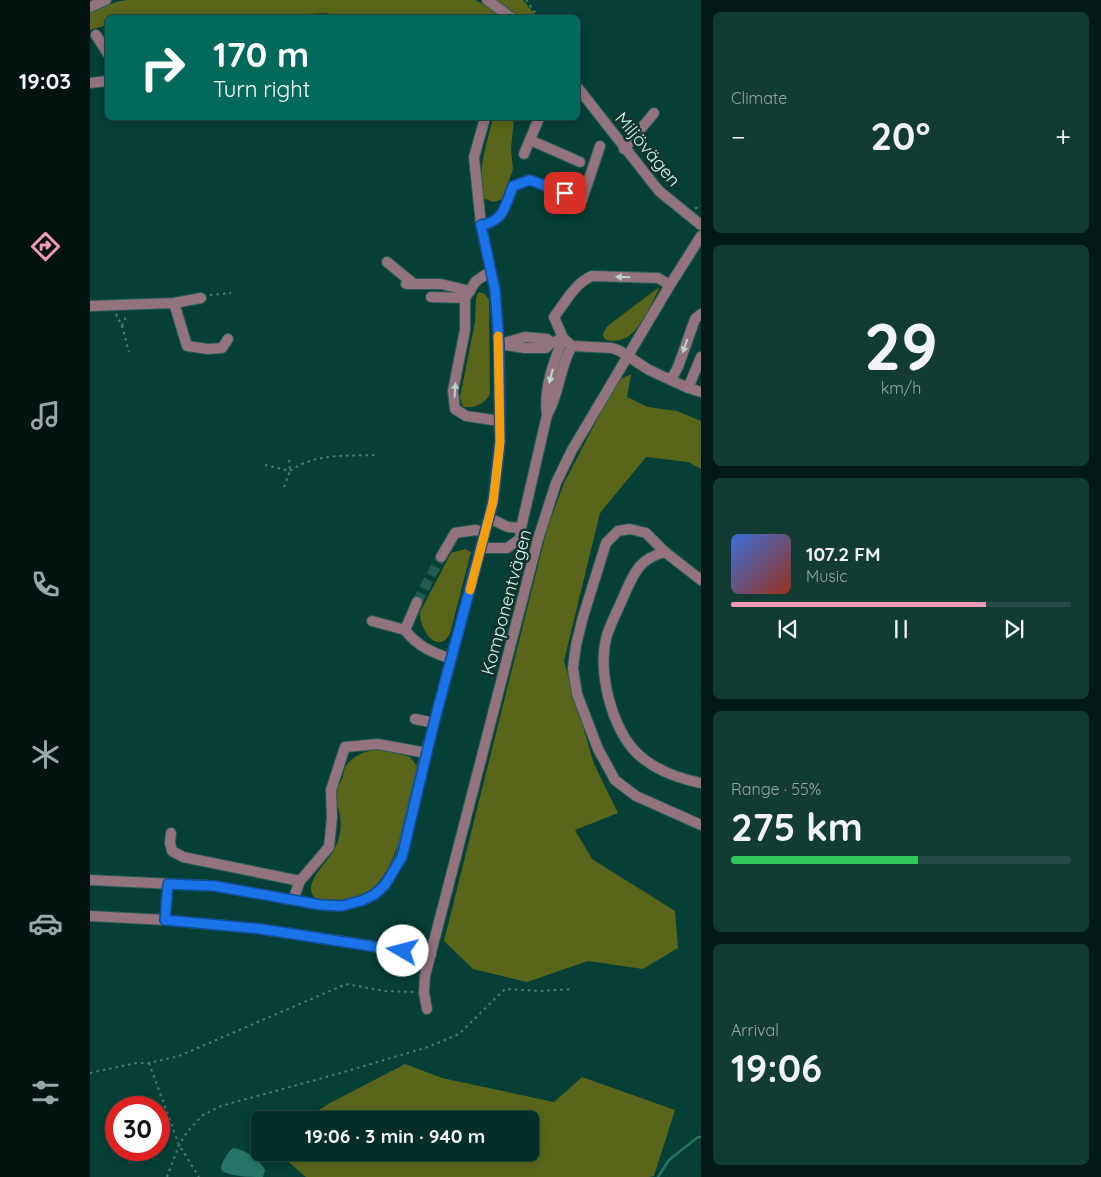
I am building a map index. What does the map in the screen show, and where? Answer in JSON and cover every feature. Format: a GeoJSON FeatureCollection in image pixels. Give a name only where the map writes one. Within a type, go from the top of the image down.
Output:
{"type":"FeatureCollection","features":[{"type":"Feature","properties":{"kind":"street"},"geometry":{"type":"LineString","coordinates":[[90,7],[106,0]]}},
{"type":"Feature","properties":{"kind":"street"},"geometry":{"type":"LineString","coordinates":[[487,0],[508,15]]}},
{"type":"Feature","properties":{"kind":"street"},"geometry":{"type":"LineString","coordinates":[[105,33],[93,37],[105,51]]}},
{"type":"Feature","properties":{"kind":"street"},"geometry":{"type":"LineString","coordinates":[[90,83],[105,81]]}},
{"type":"Feature","properties":{"kind":"street","name":"Miljövägen"},"geometry":{"type":"LineString","coordinates":[[580,91],[624,149],[659,191],[701,225]]}},
{"type":"Feature","properties":{"kind":"street"},"geometry":{"type":"LineString","coordinates":[[624,149],[654,113]]}},
{"type":"Feature","properties":{"kind":"street"},"geometry":{"type":"LineString","coordinates":[[90,880],[215,886],[321,905],[341,906],[374,895],[385,885],[402,857],[426,753],[493,502],[499,448],[499,344],[495,290],[481,225],[474,157],[484,120]]}},
{"type":"Feature","properties":{"kind":"street"},"geometry":{"type":"LineString","coordinates":[[524,154],[537,120]]}},
{"type":"Feature","properties":{"kind":"street"},"geometry":{"type":"LineString","coordinates":[[530,140],[580,162]]}},
{"type":"Feature","properties":{"kind":"street"},"geometry":{"type":"LineString","coordinates":[[481,225],[495,222],[499,218],[513,186],[530,180],[582,200],[600,146]]}},
{"type":"Feature","properties":{"kind":"street","name":"Komponentvägen"},"geometry":{"type":"LineString","coordinates":[[427,1009],[424,993],[425,976],[430,955],[538,539],[556,483],[572,450],[627,356],[701,236]]}},
{"type":"Feature","properties":{"kind":"street"},"geometry":{"type":"LineString","coordinates":[[387,262],[410,284],[441,284],[467,294]]}},
{"type":"Feature","properties":{"kind":"street"},"geometry":{"type":"LineString","coordinates":[[490,270],[476,281],[467,294],[466,330],[453,391],[455,409],[466,416],[500,421]]}},
{"type":"Feature","properties":{"kind":"street"},"geometry":{"type":"LineString","coordinates":[[670,285],[658,278],[592,276],[586,278],[554,318],[563,338],[572,346],[612,348],[671,380],[701,392]]}},
{"type":"Feature","properties":{"kind":"street"},"geometry":{"type":"LineString","coordinates":[[431,297],[467,294]]}},
{"type":"Feature","properties":{"kind":"street"},"geometry":{"type":"LineString","coordinates":[[90,306],[174,302],[201,298]]}},
{"type":"Feature","properties":{"kind":"street"},"geometry":{"type":"LineString","coordinates":[[174,302],[186,346],[208,349],[222,348],[228,339]]}},
{"type":"Feature","properties":{"kind":"street"},"geometry":{"type":"LineString","coordinates":[[671,380],[678,367],[695,318],[701,314]]}},
{"type":"Feature","properties":{"kind":"street"},"geometry":{"type":"LineString","coordinates":[[499,344],[525,337],[547,338],[551,343],[563,338]]}},
{"type":"Feature","properties":{"kind":"street"},"geometry":{"type":"LineString","coordinates":[[547,415],[545,402],[557,353],[563,338]]}},
{"type":"Feature","properties":{"kind":"street"},"geometry":{"type":"LineString","coordinates":[[481,548],[508,548],[520,539],[547,415],[554,404],[567,354],[572,346]]}},
{"type":"Feature","properties":{"kind":"street"},"geometry":{"type":"LineString","coordinates":[[688,388],[701,358]]}},
{"type":"Feature","properties":{"kind":"street"},"geometry":{"type":"LineString","coordinates":[[489,518],[508,527],[521,528]]}},
{"type":"Feature","properties":{"kind":"street"},"geometry":{"type":"LineString","coordinates":[[701,580],[665,552],[646,533],[630,529],[618,531],[606,543],[583,617],[572,668],[577,694],[598,749],[615,780],[636,796],[701,825]]}},
{"type":"Feature","properties":{"kind":"street"},"geometry":{"type":"LineString","coordinates":[[441,557],[455,533],[475,530],[486,532]]}},
{"type":"Feature","properties":{"kind":"street"},"geometry":{"type":"LineString","coordinates":[[665,552],[654,555],[642,563],[634,574],[606,639],[604,680],[618,725],[630,746],[644,759],[664,772],[701,783]]}},
{"type":"Feature","properties":{"kind":"street"},"geometry":{"type":"LineString","coordinates":[[405,630],[417,602]]}},
{"type":"Feature","properties":{"kind":"street"},"geometry":{"type":"LineString","coordinates":[[372,621],[405,630],[413,640],[429,650],[451,659]]}},
{"type":"Feature","properties":{"kind":"street"},"geometry":{"type":"LineString","coordinates":[[415,719],[434,723]]}},
{"type":"Feature","properties":{"kind":"street"},"geometry":{"type":"LineString","coordinates":[[293,900],[300,881],[328,847],[332,818],[330,790],[345,747],[378,744],[426,753]]}},
{"type":"Feature","properties":{"kind":"street"},"geometry":{"type":"LineString","coordinates":[[171,833],[170,843],[172,851],[184,857],[300,881]]}},
{"type":"Feature","properties":{"kind":"street"},"geometry":{"type":"LineString","coordinates":[[165,920],[168,884]]}},
{"type":"Feature","properties":{"kind":"street"},"geometry":{"type":"LineString","coordinates":[[90,916],[165,920],[261,929],[430,955]]}},
{"type":"Feature","properties":{"kind":"path"},"geometry":{"type":"LineString","coordinates":[[526,0],[538,15]]}},
{"type":"Feature","properties":{"kind":"path"},"geometry":{"type":"LineString","coordinates":[[201,298],[208,295],[231,293]]}},
{"type":"Feature","properties":{"kind":"path"},"geometry":{"type":"LineString","coordinates":[[122,326],[129,352]]}},
{"type":"Feature","properties":{"kind":"path"},"geometry":{"type":"LineString","coordinates":[[265,465],[290,470],[298,465],[327,457],[377,455]]}},
{"type":"Feature","properties":{"kind":"path"},"geometry":{"type":"LineString","coordinates":[[284,487],[290,470],[288,457]]}},
{"type":"Feature","properties":{"kind":"path"},"geometry":{"type":"LineString","coordinates":[[90,1073],[179,1056],[346,984],[424,993]]}},
{"type":"Feature","properties":{"kind":"path"},"geometry":{"type":"LineString","coordinates":[[167,1177],[179,1145],[187,1132],[203,1116],[221,1106],[419,1050],[458,1034],[505,989],[540,991],[572,989]]}},
{"type":"Feature","properties":{"kind":"path"},"geometry":{"type":"LineString","coordinates":[[149,1063],[179,1145],[198,1177]]}},
{"type":"Feature","properties":{"kind":"shaded area"},"geometry":{"type":"Polygon","coordinates":[[[126,0],[475,0],[500,15],[335,15],[325,13],[293,15],[105,15],[105,26],[90,30],[90,12],[126,0]]]}},
{"type":"Feature","properties":{"kind":"shaded area"},"geometry":{"type":"Polygon","coordinates":[[[496,0],[523,0],[535,15],[516,15],[496,0]]]}},
{"type":"Feature","properties":{"kind":"shaded area"},"geometry":{"type":"Polygon","coordinates":[[[492,120],[514,120],[511,149],[513,169],[503,199],[494,202],[482,198],[481,177],[483,157],[492,120]]]}},
{"type":"Feature","properties":{"kind":"shaded area"},"geometry":{"type":"Polygon","coordinates":[[[658,288],[646,314],[629,336],[612,341],[604,338],[605,330],[610,324],[658,288]]]}},
{"type":"Feature","properties":{"kind":"shaded area"},"geometry":{"type":"Polygon","coordinates":[[[479,292],[485,294],[489,300],[490,394],[479,405],[463,407],[460,397],[475,322],[476,299],[479,292]]]}},
{"type":"Feature","properties":{"kind":"shaded area"},"geometry":{"type":"Polygon","coordinates":[[[631,374],[627,397],[648,407],[677,411],[701,421],[701,469],[688,462],[646,457],[600,513],[564,661],[594,764],[618,813],[575,830],[592,859],[675,911],[678,948],[643,969],[588,961],[527,982],[473,969],[444,941],[547,529],[564,483],[617,381],[631,374]]]}},
{"type":"Feature","properties":{"kind":"shaded area"},"geometry":{"type":"Polygon","coordinates":[[[465,549],[471,552],[450,634],[444,641],[437,642],[426,632],[421,621],[420,612],[451,553],[465,549]]]}},
{"type":"Feature","properties":{"kind":"shaded area"},"geometry":{"type":"Polygon","coordinates":[[[381,749],[410,757],[417,766],[406,817],[395,854],[378,884],[366,894],[344,900],[323,901],[316,899],[312,894],[312,882],[332,853],[339,839],[340,821],[335,797],[343,778],[344,769],[351,760],[365,752],[381,749]]]}},
{"type":"Feature","properties":{"kind":"shaded area"},"geometry":{"type":"Polygon","coordinates":[[[405,1064],[442,1078],[554,1102],[582,1077],[675,1110],[654,1176],[649,1177],[306,1177],[287,1161],[539,1161],[539,1111],[317,1111],[405,1064]]]}},
{"type":"Feature","properties":{"kind":"shaded area"},"geometry":{"type":"Polygon","coordinates":[[[233,1148],[251,1156],[251,1161],[257,1161],[265,1170],[263,1177],[246,1177],[221,1170],[222,1164],[233,1148]]]}},
{"type":"Feature","properties":{"kind":"waterway"},"geometry":{"type":"LineString","coordinates":[[658,1177],[669,1160],[698,1137],[701,1137]]}},
{"type":"Feature","properties":{"kind":"tunnel"},"geometry":{"type":"LineString","coordinates":[[417,602],[441,557]]}},
{"type":"Feature","properties":{"kind":"slow traffic"},"geometry":{"type":"LineString","coordinates":[[470,590],[493,502],[500,442],[498,336]]}},
{"type":"Feature","properties":{"kind":"route"},"geometry":{"type":"LineString","coordinates":[[403,951],[261,929],[165,920],[168,884],[215,886],[321,905],[341,906],[361,901],[374,895],[385,885],[402,857],[426,753],[493,502],[500,442],[499,344],[495,290],[481,225],[495,222],[499,218],[513,186],[530,180],[565,193]]}}]}
